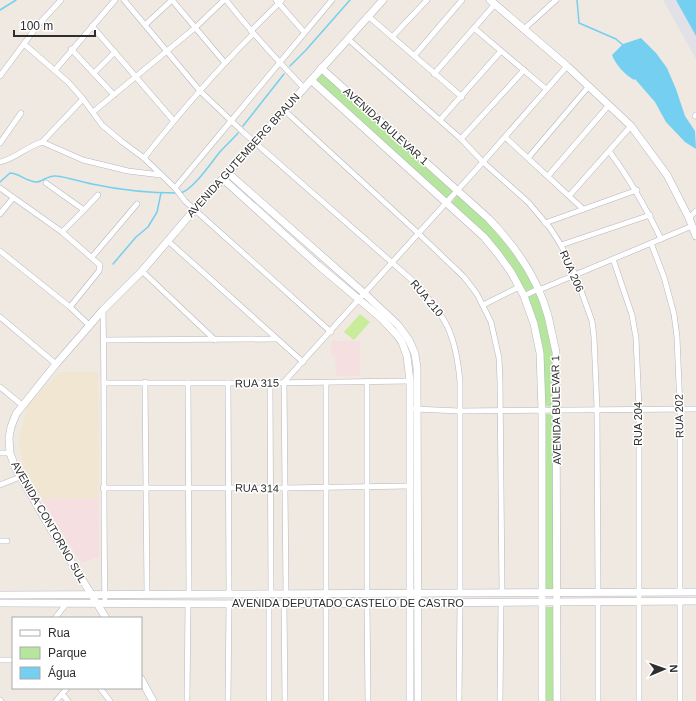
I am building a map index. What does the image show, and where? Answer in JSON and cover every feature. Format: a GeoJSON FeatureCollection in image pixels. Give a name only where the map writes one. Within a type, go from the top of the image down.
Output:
{"type":"FeatureCollection","features":[{"type":"Feature","properties":{"kind":"street"},"geometry":{"type":"LineString","coordinates":[[0,76],[38,24],[62,0]]}},
{"type":"Feature","properties":{"kind":"street"},"geometry":{"type":"LineString","coordinates":[[55,70],[114,0]]}},
{"type":"Feature","properties":{"kind":"street","name":"RUA 210"},"geometry":{"type":"LineString","coordinates":[[124,0],[200,91],[231,121],[392,262],[428,297],[445,320],[454,344],[460,382],[460,593]]}},
{"type":"Feature","properties":{"kind":"street"},"geometry":{"type":"LineString","coordinates":[[145,25],[172,0],[225,63]]}},
{"type":"Feature","properties":{"kind":"street"},"geometry":{"type":"LineString","coordinates":[[93,112],[168,51],[225,0],[252,33],[304,88]]}},
{"type":"Feature","properties":{"kind":"street","name":"AVENIDA GUTEMBERG BRAUN"},"geometry":{"type":"LineString","coordinates":[[103,310],[142,271],[195,209],[383,0]]}},
{"type":"Feature","properties":{"kind":"street"},"geometry":{"type":"LineString","coordinates":[[392,37],[426,0]]}},
{"type":"Feature","properties":{"kind":"street"},"geometry":{"type":"LineString","coordinates":[[414,56],[462,0]]}},
{"type":"Feature","properties":{"kind":"street"},"geometry":{"type":"LineString","coordinates":[[524,29],[556,0]]}},
{"type":"Feature","properties":{"kind":"street"},"geometry":{"type":"LineString","coordinates":[[144,158],[173,120],[279,1],[304,32]]}},
{"type":"Feature","properties":{"kind":"street"},"geometry":{"type":"LineString","coordinates":[[175,188],[279,63],[328,1]]}},
{"type":"Feature","properties":{"kind":"street"},"geometry":{"type":"LineString","coordinates":[[434,74],[474,28],[492,2],[567,66],[631,126],[667,175],[689,218],[696,236]]}},
{"type":"Feature","properties":{"kind":"street"},"geometry":{"type":"LineString","coordinates":[[368,16],[462,97]]}},
{"type":"Feature","properties":{"kind":"street"},"geometry":{"type":"LineString","coordinates":[[92,26],[173,120]]}},
{"type":"Feature","properties":{"kind":"street"},"geometry":{"type":"LineString","coordinates":[[474,28],[546,89]]}},
{"type":"Feature","properties":{"kind":"street","name":"RUA 206"},"geometry":{"type":"LineString","coordinates":[[348,39],[461,139],[483,162],[528,202],[561,245],[575,274],[592,321],[594,337],[597,409],[598,592]]}},
{"type":"Feature","properties":{"kind":"street"},"geometry":{"type":"LineString","coordinates":[[24,44],[55,70],[83,99],[102,125],[144,158],[175,188],[185,201],[331,332]]}},
{"type":"Feature","properties":{"kind":"street"},"geometry":{"type":"LineString","coordinates":[[72,49],[114,95]]}},
{"type":"Feature","properties":{"kind":"street"},"geometry":{"type":"LineString","coordinates":[[440,120],[462,97],[501,51]]}},
{"type":"Feature","properties":{"kind":"street"},"geometry":{"type":"LineString","coordinates":[[94,73],[115,52]]}},
{"type":"Feature","properties":{"kind":"street"},"geometry":{"type":"LineString","coordinates":[[286,593],[284,382],[331,332],[567,66]]}},
{"type":"Feature","properties":{"kind":"street","name":"AVENIDA BULEVAR 1"},"geometry":{"type":"LineString","coordinates":[[321,68],[458,190],[506,237],[539,289],[548,315],[556,352],[558,602],[557,701]]}},
{"type":"Feature","properties":{"kind":"street"},"geometry":{"type":"LineString","coordinates":[[461,139],[524,70]]}},
{"type":"Feature","properties":{"kind":"street","name":"AVENIDA BULEVAR 1"},"geometry":{"type":"LineString","coordinates":[[311,80],[493,247],[511,272],[524,296],[534,324],[540,353],[542,410],[542,701]]}},
{"type":"Feature","properties":{"kind":"street"},"geometry":{"type":"LineString","coordinates":[[528,158],[589,86]]}},
{"type":"Feature","properties":{"kind":"street"},"geometry":{"type":"LineString","coordinates":[[0,162],[6,161],[27,148],[42,142],[83,99]]}},
{"type":"Feature","properties":{"kind":"street"},"geometry":{"type":"LineString","coordinates":[[548,176],[609,105]]}},
{"type":"Feature","properties":{"kind":"street"},"geometry":{"type":"LineString","coordinates":[[284,110],[464,277],[477,294],[491,322],[495,339],[500,381],[502,592]]}},
{"type":"Feature","properties":{"kind":"street"},"geometry":{"type":"LineString","coordinates":[[0,143],[21,113]]}},
{"type":"Feature","properties":{"kind":"street"},"geometry":{"type":"LineString","coordinates":[[570,196],[631,126]]}},
{"type":"Feature","properties":{"kind":"street"},"geometry":{"type":"LineString","coordinates":[[505,137],[583,209]]}},
{"type":"Feature","properties":{"kind":"street"},"geometry":{"type":"LineString","coordinates":[[42,142],[83,160],[162,176]]}},
{"type":"Feature","properties":{"kind":"street"},"geometry":{"type":"LineString","coordinates":[[609,151],[637,190],[661,239]]}},
{"type":"Feature","properties":{"kind":"street"},"geometry":{"type":"LineString","coordinates":[[228,174],[365,294],[398,325],[409,340],[415,354],[418,368],[414,409],[410,486],[414,593],[418,602],[410,701]]}},
{"type":"Feature","properties":{"kind":"street"},"geometry":{"type":"LineString","coordinates":[[223,179],[312,260],[380,318],[402,342],[407,356],[414,409],[414,593],[410,602],[418,701]]}},
{"type":"Feature","properties":{"kind":"street"},"geometry":{"type":"LineString","coordinates":[[46,183],[84,210]]}},
{"type":"Feature","properties":{"kind":"street"},"geometry":{"type":"LineString","coordinates":[[0,188],[62,232],[98,262],[101,267],[70,307]]}},
{"type":"Feature","properties":{"kind":"street"},"geometry":{"type":"LineString","coordinates":[[545,223],[637,190]]}},
{"type":"Feature","properties":{"kind":"street"},"geometry":{"type":"LineString","coordinates":[[62,232],[98,194]]}},
{"type":"Feature","properties":{"kind":"street"},"geometry":{"type":"LineString","coordinates":[[0,214],[13,198]]}},
{"type":"Feature","properties":{"kind":"street"},"geometry":{"type":"LineString","coordinates":[[92,257],[137,204]]}},
{"type":"Feature","properties":{"kind":"street"},"geometry":{"type":"LineString","coordinates":[[689,218],[696,211]]}},
{"type":"Feature","properties":{"kind":"street"},"geometry":{"type":"LineString","coordinates":[[561,245],[650,215]]}},
{"type":"Feature","properties":{"kind":"street"},"geometry":{"type":"LineString","coordinates":[[524,296],[692,226]]}},
{"type":"Feature","properties":{"kind":"street"},"geometry":{"type":"LineString","coordinates":[[168,241],[303,362]]}},
{"type":"Feature","properties":{"kind":"street","name":"RUA 202"},"geometry":{"type":"LineString","coordinates":[[651,243],[664,277],[674,314],[677,337],[680,409],[680,592]]}},
{"type":"Feature","properties":{"kind":"street"},"geometry":{"type":"LineString","coordinates":[[0,251],[70,307],[90,326]]}},
{"type":"Feature","properties":{"kind":"street","name":"RUA 204"},"geometry":{"type":"LineString","coordinates":[[613,259],[632,315],[636,338],[639,409],[639,701]]}},
{"type":"Feature","properties":{"kind":"street"},"geometry":{"type":"LineString","coordinates":[[142,271],[215,340]]}},
{"type":"Feature","properties":{"kind":"street"},"geometry":{"type":"LineString","coordinates":[[483,305],[519,287]]}},
{"type":"Feature","properties":{"kind":"street"},"geometry":{"type":"LineString","coordinates":[[103,310],[103,488],[105,603]]}},
{"type":"Feature","properties":{"kind":"street","name":"AVENIDA CONTORNO SUL"},"geometry":{"type":"LineString","coordinates":[[103,310],[56,364],[16,414],[11,427],[10,453],[20,477],[105,617]]}},
{"type":"Feature","properties":{"kind":"street"},"geometry":{"type":"LineString","coordinates":[[0,317],[56,364]]}},
{"type":"Feature","properties":{"kind":"street"},"geometry":{"type":"LineString","coordinates":[[104,340],[276,339]]}},
{"type":"Feature","properties":{"kind":"street"},"geometry":{"type":"LineString","coordinates":[[367,381],[367,592]]}},
{"type":"Feature","properties":{"kind":"street","name":"RUA 315"},"geometry":{"type":"LineString","coordinates":[[104,383],[326,383],[410,381]]}},
{"type":"Feature","properties":{"kind":"street"},"geometry":{"type":"LineString","coordinates":[[145,382],[147,594]]}},
{"type":"Feature","properties":{"kind":"street"},"geometry":{"type":"LineString","coordinates":[[188,383],[189,594]]}},
{"type":"Feature","properties":{"kind":"street"},"geometry":{"type":"LineString","coordinates":[[228,383],[229,594]]}},
{"type":"Feature","properties":{"kind":"street"},"geometry":{"type":"LineString","coordinates":[[270,383],[271,593]]}},
{"type":"Feature","properties":{"kind":"street"},"geometry":{"type":"LineString","coordinates":[[326,383],[326,701]]}},
{"type":"Feature","properties":{"kind":"street"},"geometry":{"type":"LineString","coordinates":[[0,387],[22,405]]}},
{"type":"Feature","properties":{"kind":"street"},"geometry":{"type":"LineString","coordinates":[[414,409],[459,411],[696,409]]}},
{"type":"Feature","properties":{"kind":"street"},"geometry":{"type":"LineString","coordinates":[[0,453],[10,453]]}},
{"type":"Feature","properties":{"kind":"street"},"geometry":{"type":"LineString","coordinates":[[0,485],[20,477]]}},
{"type":"Feature","properties":{"kind":"street","name":"RUA 314"},"geometry":{"type":"LineString","coordinates":[[103,488],[410,486]]}},
{"type":"Feature","properties":{"kind":"street"},"geometry":{"type":"LineString","coordinates":[[0,541],[7,541]]}},
{"type":"Feature","properties":{"kind":"street","name":"AVENIDA DEPUTADO CASTELO DE CASTRO"},"geometry":{"type":"LineString","coordinates":[[0,595],[325,592],[696,592]]}},
{"type":"Feature","properties":{"kind":"street"},"geometry":{"type":"LineString","coordinates":[[680,601],[680,701]]}},
{"type":"Feature","properties":{"kind":"street","name":"AVENIDA DEPUTADO CASTELO DE CASTRO"},"geometry":{"type":"LineString","coordinates":[[0,603],[269,604],[696,601]]}},
{"type":"Feature","properties":{"kind":"street"},"geometry":{"type":"LineString","coordinates":[[460,602],[460,701]]}},
{"type":"Feature","properties":{"kind":"street"},"geometry":{"type":"LineString","coordinates":[[598,602],[598,701]]}},
{"type":"Feature","properties":{"kind":"street"},"geometry":{"type":"LineString","coordinates":[[56,617],[67,603]]}},
{"type":"Feature","properties":{"kind":"street"},"geometry":{"type":"LineString","coordinates":[[187,701],[188,603]]}},
{"type":"Feature","properties":{"kind":"street"},"geometry":{"type":"LineString","coordinates":[[228,701],[229,603]]}},
{"type":"Feature","properties":{"kind":"street"},"geometry":{"type":"LineString","coordinates":[[284,603],[285,701]]}},
{"type":"Feature","properties":{"kind":"street"},"geometry":{"type":"LineString","coordinates":[[367,603],[368,701]]}},
{"type":"Feature","properties":{"kind":"street"},"geometry":{"type":"LineString","coordinates":[[500,701],[501,603]]}},
{"type":"Feature","properties":{"kind":"street"},"geometry":{"type":"LineString","coordinates":[[269,604],[269,701]]}},
{"type":"Feature","properties":{"kind":"street"},"geometry":{"type":"LineString","coordinates":[[0,660],[12,660]]}},
{"type":"Feature","properties":{"kind":"street"},"geometry":{"type":"LineString","coordinates":[[142,681],[153,701]]}},
{"type":"Feature","properties":{"kind":"street"},"geometry":{"type":"LineString","coordinates":[[56,701],[66,689]]}},
{"type":"Feature","properties":{"kind":"street"},"geometry":{"type":"LineString","coordinates":[[101,689],[110,701]]}},
{"type":"Feature","properties":{"kind":"street"},"geometry":{"type":"LineString","coordinates":[[62,694],[68,701]]}},
{"type":"Feature","properties":{"kind":"shaded area"},"geometry":{"type":"Polygon","coordinates":[[[663,0],[696,0],[696,59],[663,0]]]}},
{"type":"Feature","properties":{"kind":"shaded area"},"geometry":{"type":"Polygon","coordinates":[[[331,341],[360,341],[360,376],[336,376],[335,355],[331,355],[331,341]]]}},
{"type":"Feature","properties":{"kind":"shaded area"},"geometry":{"type":"Polygon","coordinates":[[[59,372],[98,372],[99,498],[42,499],[23,466],[19,440],[28,405],[59,372]]]}},
{"type":"Feature","properties":{"kind":"shaded area"},"geometry":{"type":"Polygon","coordinates":[[[99,498],[99,557],[81,563],[42,499],[99,498]]]}},
{"type":"Feature","properties":{"kind":"green space"},"geometry":{"type":"Polygon","coordinates":[[[323,73],[453,191],[446,199],[315,81],[323,73]]]}},
{"type":"Feature","properties":{"kind":"green space"},"geometry":{"type":"Polygon","coordinates":[[[458,194],[494,227],[520,262],[535,287],[525,292],[521,284],[451,203],[458,194]]]}},
{"type":"Feature","properties":{"kind":"green space"},"geometry":{"type":"Polygon","coordinates":[[[538,293],[554,353],[555,407],[544,406],[543,355],[527,297],[538,293]]]}},
{"type":"Feature","properties":{"kind":"green space"},"geometry":{"type":"Polygon","coordinates":[[[360,314],[370,322],[354,340],[344,332],[360,314]]]}},
{"type":"Feature","properties":{"kind":"green space"},"geometry":{"type":"Polygon","coordinates":[[[544,414],[555,414],[555,590],[544,590],[544,414]]]}},
{"type":"Feature","properties":{"kind":"green space"},"geometry":{"type":"Polygon","coordinates":[[[545,607],[555,607],[556,701],[545,701],[545,607]]]}},
{"type":"Feature","properties":{"kind":"water"},"geometry":{"type":"Polygon","coordinates":[[[676,0],[696,0],[696,36],[676,0]]]}},
{"type":"Feature","properties":{"kind":"water"},"geometry":{"type":"Polygon","coordinates":[[[641,38],[656,53],[667,68],[685,116],[695,131],[696,149],[685,142],[666,122],[655,102],[635,79],[630,78],[621,69],[612,55],[623,44],[641,38]]]}},
{"type":"Feature","properties":{"kind":"waterway"},"geometry":{"type":"LineString","coordinates":[[0,10],[16,0]]}},
{"type":"Feature","properties":{"kind":"waterway"},"geometry":{"type":"LineString","coordinates":[[290,66],[350,0]]}},
{"type":"Feature","properties":{"kind":"waterway"},"geometry":{"type":"LineString","coordinates":[[577,0],[579,23],[616,39],[624,46]]}},
{"type":"Feature","properties":{"kind":"waterway"},"geometry":{"type":"LineString","coordinates":[[243,126],[284,74]]}},
{"type":"Feature","properties":{"kind":"waterway"},"geometry":{"type":"LineString","coordinates":[[180,193],[196,182],[219,153],[238,133]]}},
{"type":"Feature","properties":{"kind":"waterway"},"geometry":{"type":"LineString","coordinates":[[0,182],[10,173],[36,182],[56,176],[103,186],[145,192],[178,193]]}},
{"type":"Feature","properties":{"kind":"waterway"},"geometry":{"type":"LineString","coordinates":[[113,264],[136,237],[148,227],[157,212],[161,193]]}}]}
